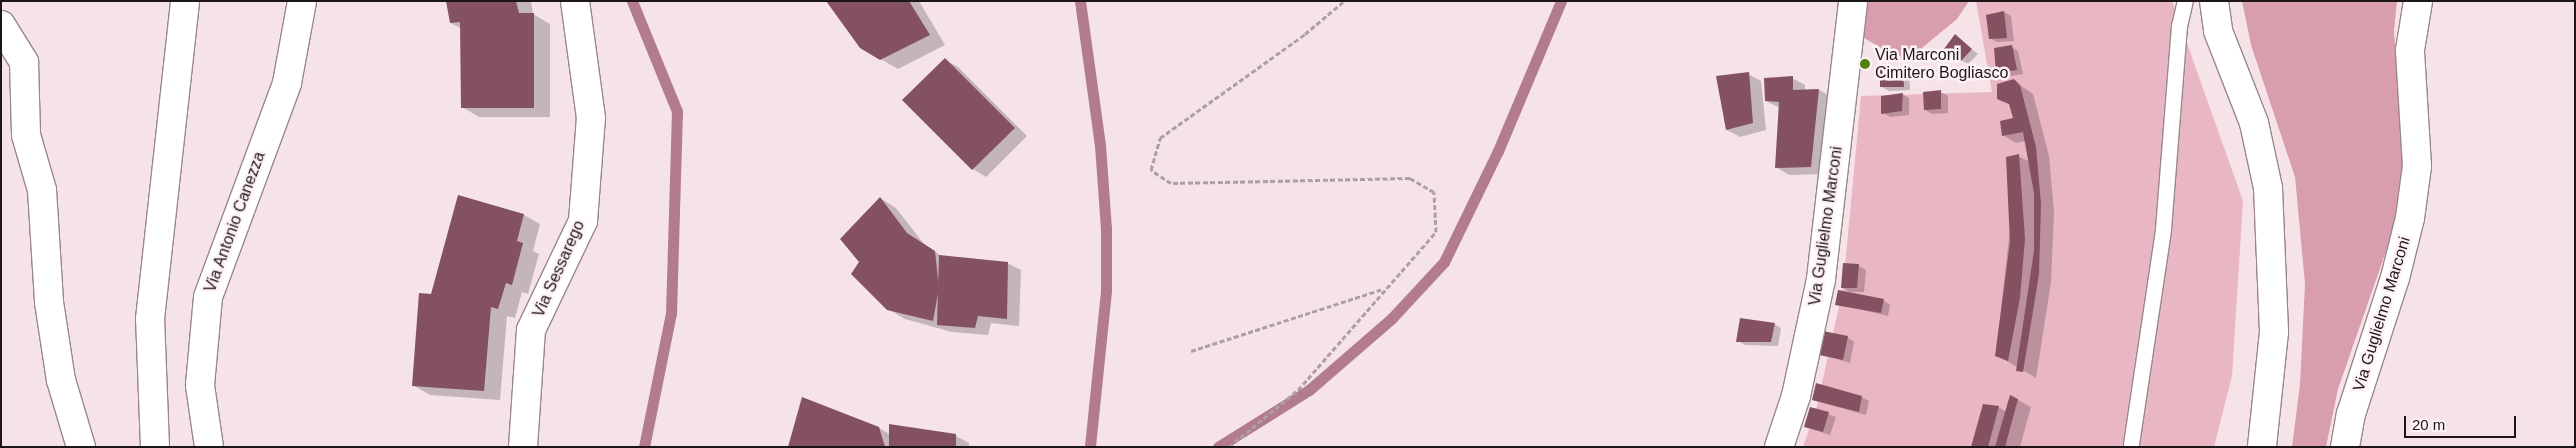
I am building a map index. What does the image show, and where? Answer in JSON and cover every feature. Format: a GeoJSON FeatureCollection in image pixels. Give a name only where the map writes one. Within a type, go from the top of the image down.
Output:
{"type":"FeatureCollection","features":[{"type":"Feature","properties":{"kind":"street"},"geometry":{"type":"LineString","coordinates":[[155,447],[150,319],[186,1]]}},
{"type":"Feature","properties":{"kind":"street","name":"Via Antonio Canezza"},"geometry":{"type":"LineString","coordinates":[[209,447],[200,385],[208,297],[286,83],[302,1]]}},
{"type":"Feature","properties":{"kind":"street","name":"Via Sessarego"},"geometry":{"type":"LineString","coordinates":[[522,447],[531,330],[583,221],[591,118],[575,1]]}},
{"type":"Feature","properties":{"kind":"street","name":"Via Guglielmo Marconi"},"geometry":{"type":"LineString","coordinates":[[1779,447],[1796,396],[1821,279],[1853,1]]}},
{"type":"Feature","properties":{"kind":"street"},"geometry":{"type":"LineString","coordinates":[[2214,1],[2218,31],[2256,132],[2270,207],[2274,332],[2262,447]]}},
{"type":"Feature","properties":{"kind":"street","name":"Via Guglielmo Marconi"},"geometry":{"type":"LineString","coordinates":[[2345,447],[2351,414],[2396,278],[2410,218],[2417,166],[2410,50],[2418,1]]}},
{"type":"Feature","properties":{"kind":"street"},"geometry":{"type":"LineString","coordinates":[[1,24],[24,62],[26,135],[42,190],[51,312],[61,380],[81,447]]}},
{"type":"Feature","properties":{"kind":"lane"},"geometry":{"type":"LineString","coordinates":[[2131,444],[2164,229],[2179,26],[2185,1]]}},
{"type":"Feature","properties":{"kind":"path"},"geometry":{"type":"LineString","coordinates":[[1229,447],[1298,390],[1384,288],[1436,232],[1434,192],[1410,178],[1171,183],[1151,170],[1160,138],[1305,34],[1344,1]]}},
{"type":"Feature","properties":{"kind":"path"},"geometry":{"type":"LineString","coordinates":[[1191,351],[1384,288]]}},
{"type":"Feature","properties":{"kind":"shaded area"},"geometry":{"type":"Polygon","coordinates":[[[1865,1],[1969,1],[1957,19],[1905,62],[1859,35],[1865,1]]]}},
{"type":"Feature","properties":{"kind":"shaded area"},"geometry":{"type":"Polygon","coordinates":[[[1976,1],[2172,1],[2243,201],[2232,376],[2214,447],[1803,447],[1817,406],[1843,288],[1861,96],[1992,92],[1976,1]]]}},
{"type":"Feature","properties":{"kind":"shaded area"},"geometry":{"type":"Polygon","coordinates":[[[2242,1],[2397,1],[2394,30],[2404,183],[2391,237],[2338,389],[2326,447],[2292,447],[2300,384],[2305,284],[2295,177],[2251,45],[2242,1]]]}},
{"type":"Feature","properties":{"kind":"building"},"geometry":{"type":"Polygon","coordinates":[[[446,1],[516,1],[519,13],[534,13],[534,108],[461,108],[460,22],[450,23],[446,1]]]}},
{"type":"Feature","properties":{"kind":"building"},"geometry":{"type":"Polygon","coordinates":[[[826,1],[909,1],[930,35],[880,60],[860,48],[826,1]]]}},
{"type":"Feature","properties":{"kind":"building"},"geometry":{"type":"Polygon","coordinates":[[[2004,11],[2007,38],[1989,39],[1986,15],[2004,11]]]}},
{"type":"Feature","properties":{"kind":"building"},"geometry":{"type":"Polygon","coordinates":[[[1955,34],[1972,49],[1961,61],[1944,49],[1955,34]]]}},
{"type":"Feature","properties":{"kind":"building"},"geometry":{"type":"Polygon","coordinates":[[[2012,45],[2017,70],[1996,73],[1994,48],[2012,45]]]}},
{"type":"Feature","properties":{"kind":"building"},"geometry":{"type":"Polygon","coordinates":[[[945,58],[1015,128],[972,170],[902,100],[945,58]]]}},
{"type":"Feature","properties":{"kind":"building"},"geometry":{"type":"Polygon","coordinates":[[[1903,67],[1904,87],[1880,87],[1880,69],[1903,67]]]}},
{"type":"Feature","properties":{"kind":"building"},"geometry":{"type":"Polygon","coordinates":[[[1749,72],[1753,123],[1726,130],[1716,76],[1749,72]]]}},
{"type":"Feature","properties":{"kind":"building"},"geometry":{"type":"Polygon","coordinates":[[[1793,76],[1793,90],[1819,89],[1811,167],[1775,168],[1779,102],[1765,101],[1764,78],[1793,76]]]}},
{"type":"Feature","properties":{"kind":"building"},"geometry":{"type":"Polygon","coordinates":[[[2014,79],[2020,85],[2036,147],[2041,204],[2039,274],[2023,372],[2016,371],[2034,251],[2034,193],[2023,132],[2002,136],[2000,121],[2013,118],[2009,104],[1997,99],[1997,84],[2014,79]]]}},
{"type":"Feature","properties":{"kind":"building"},"geometry":{"type":"Polygon","coordinates":[[[1941,90],[1941,109],[1924,110],[1923,92],[1941,90]]]}},
{"type":"Feature","properties":{"kind":"building"},"geometry":{"type":"Polygon","coordinates":[[[1903,93],[1902,111],[1881,114],[1881,96],[1903,93]]]}},
{"type":"Feature","properties":{"kind":"building"},"geometry":{"type":"Polygon","coordinates":[[[2019,154],[2025,239],[2020,298],[2008,361],[1995,356],[2010,242],[2006,157],[2019,154]]]}},
{"type":"Feature","properties":{"kind":"building"},"geometry":{"type":"Polygon","coordinates":[[[458,195],[524,214],[517,241],[523,243],[512,285],[506,283],[498,309],[491,307],[484,391],[412,386],[419,293],[431,294],[458,195]]]}},
{"type":"Feature","properties":{"kind":"building"},"geometry":{"type":"Polygon","coordinates":[[[880,197],[907,233],[935,251],[939,288],[933,321],[887,310],[851,274],[859,262],[840,239],[880,197]]]}},
{"type":"Feature","properties":{"kind":"building"},"geometry":{"type":"Polygon","coordinates":[[[939,255],[1008,262],[1007,319],[978,316],[975,328],[937,325],[939,255]]]}},
{"type":"Feature","properties":{"kind":"building"},"geometry":{"type":"Polygon","coordinates":[[[1843,263],[1859,264],[1857,288],[1841,288],[1843,263]]]}},
{"type":"Feature","properties":{"kind":"building"},"geometry":{"type":"Polygon","coordinates":[[[1838,290],[1884,299],[1881,313],[1835,305],[1838,290]]]}},
{"type":"Feature","properties":{"kind":"building"},"geometry":{"type":"Polygon","coordinates":[[[1740,318],[1775,323],[1771,342],[1736,342],[1740,318]]]}},
{"type":"Feature","properties":{"kind":"building"},"geometry":{"type":"Polygon","coordinates":[[[1823,331],[1848,336],[1843,360],[1819,355],[1823,331]]]}},
{"type":"Feature","properties":{"kind":"building"},"geometry":{"type":"Polygon","coordinates":[[[1816,383],[1862,396],[1859,412],[1812,400],[1816,383]]]}},
{"type":"Feature","properties":{"kind":"building"},"geometry":{"type":"Polygon","coordinates":[[[2010,395],[2018,399],[2005,447],[1995,447],[2010,395]]]}},
{"type":"Feature","properties":{"kind":"building"},"geometry":{"type":"Polygon","coordinates":[[[802,397],[879,427],[885,447],[788,447],[802,397]]]}},
{"type":"Feature","properties":{"kind":"building"},"geometry":{"type":"Polygon","coordinates":[[[1983,404],[1999,406],[1988,447],[1971,447],[1983,404]]]}},
{"type":"Feature","properties":{"kind":"building"},"geometry":{"type":"Polygon","coordinates":[[[1810,407],[1829,412],[1823,432],[1804,427],[1810,407]]]}},
{"type":"Feature","properties":{"kind":"building"},"geometry":{"type":"Polygon","coordinates":[[[889,424],[956,434],[956,447],[889,447],[889,424]]]}},
{"type":"Feature","properties":{"kind":"waterway"},"geometry":{"type":"LineString","coordinates":[[632,1],[677,111],[671,313],[644,447]]}},
{"type":"Feature","properties":{"kind":"waterway"},"geometry":{"type":"LineString","coordinates":[[1080,1],[1100,145],[1106,228],[1106,291],[1090,447]]}},
{"type":"Feature","properties":{"kind":"waterway"},"geometry":{"type":"LineString","coordinates":[[1218,447],[1309,390],[1392,318],[1444,262],[1498,151],[1561,1]]}},
{"type":"Feature","properties":{"kind":"place","name":"Via Marconi Cimitero Bogliasco"},"geometry":{"type":"Point","coordinates":[1865,64]}}]}
